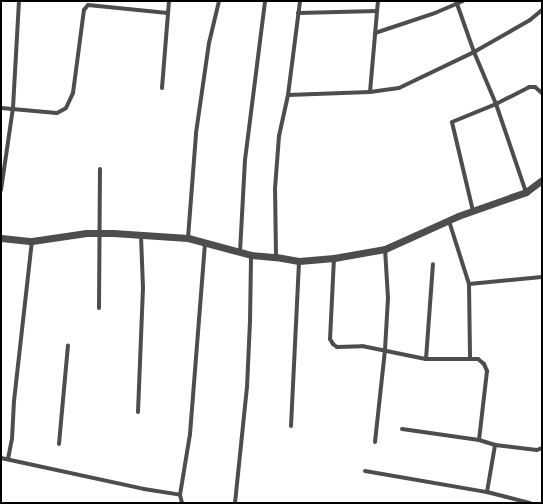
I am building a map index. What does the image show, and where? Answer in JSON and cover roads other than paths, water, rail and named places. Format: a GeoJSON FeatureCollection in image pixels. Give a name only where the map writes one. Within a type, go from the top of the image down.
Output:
{"type":"FeatureCollection","features":[{"type":"Feature","properties":{"kind":"street"},"geometry":{"type":"LineString","coordinates":[[1,190],[12,108],[19,1]]}},
{"type":"Feature","properties":{"kind":"street"},"geometry":{"type":"LineString","coordinates":[[162,88],[170,1]]}},
{"type":"Feature","properties":{"kind":"street"},"geometry":{"type":"LineString","coordinates":[[188,238],[196,133],[209,43],[218,1]]}},
{"type":"Feature","properties":{"kind":"street"},"geometry":{"type":"LineString","coordinates":[[240,252],[245,160],[265,1]]}},
{"type":"Feature","properties":{"kind":"street"},"geometry":{"type":"LineString","coordinates":[[276,257],[275,189],[279,136],[288,95],[300,1]]}},
{"type":"Feature","properties":{"kind":"street"},"geometry":{"type":"LineString","coordinates":[[370,92],[378,1]]}},
{"type":"Feature","properties":{"kind":"street"},"geometry":{"type":"LineString","coordinates":[[375,32],[463,1]]}},
{"type":"Feature","properties":{"kind":"street"},"geometry":{"type":"LineString","coordinates":[[457,2],[474,52],[496,104],[526,192]]}},
{"type":"Feature","properties":{"kind":"street"},"geometry":{"type":"LineString","coordinates":[[1,108],[57,113],[66,108],[73,93],[84,10],[88,5],[107,4],[168,13]]}},
{"type":"Feature","properties":{"kind":"street"},"geometry":{"type":"LineString","coordinates":[[288,95],[370,92],[399,88],[474,52],[530,20],[542,10]]}},
{"type":"Feature","properties":{"kind":"street"},"geometry":{"type":"LineString","coordinates":[[298,13],[377,11]]}},
{"type":"Feature","properties":{"kind":"street"},"geometry":{"type":"LineString","coordinates":[[474,212],[452,122],[496,104],[529,87],[535,87],[542,92]]}},
{"type":"Feature","properties":{"kind":"street"},"geometry":{"type":"LineString","coordinates":[[99,308],[100,169]]}},
{"type":"Feature","properties":{"kind":"street"},"geometry":{"type":"LineString","coordinates":[[1,238],[32,241],[86,233],[141,235],[188,238],[251,255],[299,261],[334,258],[385,249],[449,221],[526,192],[542,180]]}},
{"type":"Feature","properties":{"kind":"street"},"geometry":{"type":"LineString","coordinates":[[449,221],[469,284],[470,358]]}},
{"type":"Feature","properties":{"kind":"street"},"geometry":{"type":"LineString","coordinates":[[138,412],[144,288],[141,235]]}},
{"type":"Feature","properties":{"kind":"street"},"geometry":{"type":"LineString","coordinates":[[8,459],[12,439],[14,401],[32,241]]}},
{"type":"Feature","properties":{"kind":"street"},"geometry":{"type":"LineString","coordinates":[[182,503],[180,495],[190,434],[205,243]]}},
{"type":"Feature","properties":{"kind":"street"},"geometry":{"type":"LineString","coordinates":[[375,442],[385,350],[388,284],[385,249]]}},
{"type":"Feature","properties":{"kind":"street"},"geometry":{"type":"LineString","coordinates":[[236,503],[247,387],[251,255]]}},
{"type":"Feature","properties":{"kind":"street"},"geometry":{"type":"LineString","coordinates":[[334,258],[330,339],[333,344],[338,347],[362,346],[426,359],[478,359],[484,364],[487,370],[479,440]]}},
{"type":"Feature","properties":{"kind":"street"},"geometry":{"type":"LineString","coordinates":[[291,426],[299,261]]}},
{"type":"Feature","properties":{"kind":"street"},"geometry":{"type":"LineString","coordinates":[[426,359],[433,264]]}},
{"type":"Feature","properties":{"kind":"street"},"geometry":{"type":"LineString","coordinates":[[469,284],[542,277]]}},
{"type":"Feature","properties":{"kind":"street"},"geometry":{"type":"LineString","coordinates":[[59,444],[68,345]]}},
{"type":"Feature","properties":{"kind":"street"},"geometry":{"type":"LineString","coordinates":[[402,428],[479,440],[495,445],[537,450],[542,448]]}},
{"type":"Feature","properties":{"kind":"street"},"geometry":{"type":"LineString","coordinates":[[487,492],[495,445]]}},
{"type":"Feature","properties":{"kind":"street"},"geometry":{"type":"LineString","coordinates":[[1,458],[137,488],[180,495]]}},
{"type":"Feature","properties":{"kind":"street"},"geometry":{"type":"LineString","coordinates":[[364,472],[487,492],[530,503]]}}]}
